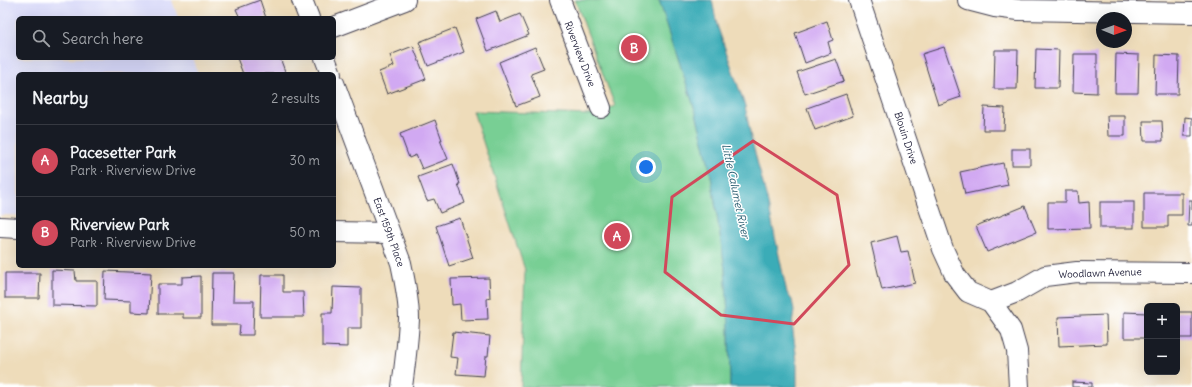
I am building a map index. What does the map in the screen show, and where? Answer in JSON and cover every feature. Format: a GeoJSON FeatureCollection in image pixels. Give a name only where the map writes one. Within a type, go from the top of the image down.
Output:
{"type":"FeatureCollection","features":[{"type":"Feature","properties":{"kind":"street"},"geometry":{"type":"LineString","coordinates":[[302,0],[308,16]]}},
{"type":"Feature","properties":{"kind":"street"},"geometry":{"type":"LineString","coordinates":[[336,26],[405,0]]}},
{"type":"Feature","properties":{"kind":"street","name":"Riverview Drive"},"geometry":{"type":"LineString","coordinates":[[560,0],[601,108]]}},
{"type":"Feature","properties":{"kind":"street"},"geometry":{"type":"LineString","coordinates":[[968,0],[995,7],[1019,10],[1192,13]]}},
{"type":"Feature","properties":{"kind":"street","name":"Blouin Drive"},"geometry":{"type":"LineString","coordinates":[[863,1],[943,250],[955,275],[968,292],[991,302]]}},
{"type":"Feature","properties":{"kind":"street"},"geometry":{"type":"LineString","coordinates":[[326,60],[329,72]]}},
{"type":"Feature","properties":{"kind":"street","name":"East 159th Place"},"geometry":{"type":"LineString","coordinates":[[336,89],[401,263],[407,290],[409,318],[402,387]]}},
{"type":"Feature","properties":{"kind":"street"},"geometry":{"type":"LineString","coordinates":[[0,227],[16,228]]}},
{"type":"Feature","properties":{"kind":"street"},"geometry":{"type":"LineString","coordinates":[[336,232],[389,233]]}},
{"type":"Feature","properties":{"kind":"street","name":"Woodlawn Avenue"},"geometry":{"type":"LineString","coordinates":[[991,302],[1016,292],[1045,276],[1077,272],[1192,273]]}},
{"type":"Feature","properties":{"kind":"street"},"geometry":{"type":"LineString","coordinates":[[991,302],[1011,330],[1017,351],[1019,387]]}},
{"type":"Feature","properties":{"kind":"highlighted area"},"geometry":{"type":"Polygon","coordinates":[[[753,141],[837,195],[849,265],[794,324],[721,315],[665,272],[672,197],[753,141]]]}},
{"type":"Feature","properties":{"kind":"shaded area"},"geometry":{"type":"Polygon","coordinates":[[[0,0],[172,0],[177,16],[16,16],[16,60],[193,60],[197,72],[16,72],[16,215],[0,215],[0,0]]]}},
{"type":"Feature","properties":{"kind":"green space"},"geometry":{"type":"Polygon","coordinates":[[[575,0],[659,0],[696,113],[710,169],[725,269],[729,328],[730,387],[521,387],[525,270],[473,111],[590,115],[615,106],[575,0]]]}},
{"type":"Feature","properties":{"kind":"water","name":"Little Calumet River"},"geometry":{"type":"Polygon","coordinates":[[[659,0],[712,0],[717,25],[745,106],[787,293],[792,300],[794,311],[792,324],[797,361],[797,387],[730,387],[729,328],[725,269],[710,169],[696,113],[659,0]]]}},
{"type":"Feature","properties":{"kind":"building"},"geometry":{"type":"Polygon","coordinates":[[[260,0],[265,16],[239,16],[236,9],[260,0]]]}},
{"type":"Feature","properties":{"kind":"building"},"geometry":{"type":"Polygon","coordinates":[[[496,11],[500,22],[520,14],[529,35],[488,51],[476,19],[496,11]]]}},
{"type":"Feature","properties":{"kind":"building"},"geometry":{"type":"Polygon","coordinates":[[[827,21],[833,40],[828,42],[831,53],[805,63],[795,33],[827,21]]]}},
{"type":"Feature","properties":{"kind":"building"},"geometry":{"type":"Polygon","coordinates":[[[455,28],[464,52],[428,66],[419,42],[455,28]]]}},
{"type":"Feature","properties":{"kind":"building"},"geometry":{"type":"Polygon","coordinates":[[[413,46],[426,79],[387,94],[379,72],[394,66],[390,55],[413,46]]]}},
{"type":"Feature","properties":{"kind":"building"},"geometry":{"type":"Polygon","coordinates":[[[535,47],[544,69],[531,74],[540,97],[516,106],[499,62],[535,47]]]}},
{"type":"Feature","properties":{"kind":"building"},"geometry":{"type":"Polygon","coordinates":[[[944,47],[961,97],[938,105],[922,54],[944,47]]]}},
{"type":"Feature","properties":{"kind":"building"},"geometry":{"type":"Polygon","coordinates":[[[1036,49],[1059,50],[1058,88],[1035,88],[1036,49]]]}},
{"type":"Feature","properties":{"kind":"building"},"geometry":{"type":"Polygon","coordinates":[[[995,50],[1018,50],[1017,89],[994,89],[995,50]]]}},
{"type":"Feature","properties":{"kind":"building"},"geometry":{"type":"Polygon","coordinates":[[[1074,54],[1097,54],[1097,93],[1073,92],[1074,54]]]}},
{"type":"Feature","properties":{"kind":"building"},"geometry":{"type":"Polygon","coordinates":[[[1116,54],[1139,55],[1138,93],[1115,93],[1116,54]]]}},
{"type":"Feature","properties":{"kind":"building"},"geometry":{"type":"Polygon","coordinates":[[[1156,55],[1179,56],[1178,94],[1155,94],[1156,55]]]}},
{"type":"Feature","properties":{"kind":"building"},"geometry":{"type":"Polygon","coordinates":[[[836,59],[844,81],[805,94],[797,72],[836,59]]]}},
{"type":"Feature","properties":{"kind":"building"},"geometry":{"type":"Polygon","coordinates":[[[238,60],[281,60],[285,72],[242,72],[238,60]]]}},
{"type":"Feature","properties":{"kind":"building"},"geometry":{"type":"Polygon","coordinates":[[[846,94],[853,116],[815,130],[807,108],[846,94]]]}},
{"type":"Feature","properties":{"kind":"building"},"geometry":{"type":"Polygon","coordinates":[[[984,107],[1005,108],[1004,130],[983,130],[984,107]]]}},
{"type":"Feature","properties":{"kind":"building"},"geometry":{"type":"Polygon","coordinates":[[[1107,116],[1125,116],[1125,136],[1108,136],[1107,116]]]}},
{"type":"Feature","properties":{"kind":"building"},"geometry":{"type":"Polygon","coordinates":[[[1185,117],[1192,118],[1192,136],[1184,136],[1185,117]]]}},
{"type":"Feature","properties":{"kind":"building"},"geometry":{"type":"Polygon","coordinates":[[[435,120],[442,140],[440,140],[448,159],[422,169],[416,155],[409,158],[400,134],[435,120]]]}},
{"type":"Feature","properties":{"kind":"building"},"geometry":{"type":"Polygon","coordinates":[[[1143,121],[1162,121],[1163,141],[1144,141],[1143,121]]]}},
{"type":"Feature","properties":{"kind":"building"},"geometry":{"type":"Polygon","coordinates":[[[1012,149],[1030,149],[1030,165],[1012,165],[1012,149]]]}},
{"type":"Feature","properties":{"kind":"building"},"geometry":{"type":"Polygon","coordinates":[[[1003,163],[1008,185],[965,194],[960,172],[1003,163]]]}},
{"type":"Feature","properties":{"kind":"building"},"geometry":{"type":"Polygon","coordinates":[[[453,164],[465,203],[440,213],[434,199],[427,201],[418,177],[453,164]]]}},
{"type":"Feature","properties":{"kind":"building"},"geometry":{"type":"Polygon","coordinates":[[[1065,191],[1078,191],[1079,203],[1089,202],[1090,228],[1048,229],[1048,202],[1065,202],[1065,191]]]}},
{"type":"Feature","properties":{"kind":"building"},"geometry":{"type":"Polygon","coordinates":[[[1144,193],[1182,193],[1182,215],[1168,215],[1168,227],[1144,227],[1144,193]]]}},
{"type":"Feature","properties":{"kind":"building"},"geometry":{"type":"Polygon","coordinates":[[[1189,200],[1192,200],[1192,226],[1188,226],[1189,200]]]}},
{"type":"Feature","properties":{"kind":"building"},"geometry":{"type":"Polygon","coordinates":[[[1100,202],[1134,202],[1134,228],[1100,228],[1100,202]]]}},
{"type":"Feature","properties":{"kind":"building"},"geometry":{"type":"Polygon","coordinates":[[[1025,206],[1036,232],[987,252],[976,226],[1025,206]]]}},
{"type":"Feature","properties":{"kind":"building"},"geometry":{"type":"Polygon","coordinates":[[[460,218],[473,258],[449,266],[436,226],[460,218]]]}},
{"type":"Feature","properties":{"kind":"building"},"geometry":{"type":"Polygon","coordinates":[[[897,236],[901,252],[908,251],[915,283],[882,290],[871,243],[897,236]]]}},
{"type":"Feature","properties":{"kind":"building"},"geometry":{"type":"Polygon","coordinates":[[[52,270],[75,271],[76,281],[97,281],[97,306],[52,305],[52,270]]]}},
{"type":"Feature","properties":{"kind":"building"},"geometry":{"type":"Polygon","coordinates":[[[105,271],[151,273],[149,313],[131,312],[131,301],[104,300],[105,271]]]}},
{"type":"Feature","properties":{"kind":"building"},"geometry":{"type":"Polygon","coordinates":[[[5,273],[40,273],[39,298],[5,298],[5,273]]]}},
{"type":"Feature","properties":{"kind":"building"},"geometry":{"type":"Polygon","coordinates":[[[212,273],[234,273],[233,301],[254,301],[253,335],[239,335],[240,325],[211,325],[212,273]]]}},
{"type":"Feature","properties":{"kind":"building"},"geometry":{"type":"Polygon","coordinates":[[[261,275],[283,275],[283,292],[303,292],[304,317],[260,317],[261,275]]]}},
{"type":"Feature","properties":{"kind":"building"},"geometry":{"type":"Polygon","coordinates":[[[201,276],[201,318],[183,318],[183,314],[158,314],[158,284],[182,284],[182,277],[201,276]]]}},
{"type":"Feature","properties":{"kind":"building"},"geometry":{"type":"Polygon","coordinates":[[[489,278],[490,298],[487,299],[488,319],[461,320],[460,304],[452,305],[451,279],[489,278]]]}},
{"type":"Feature","properties":{"kind":"building"},"geometry":{"type":"Polygon","coordinates":[[[333,287],[361,288],[361,328],[347,328],[347,347],[322,346],[322,313],[332,313],[333,287]]]}},
{"type":"Feature","properties":{"kind":"building"},"geometry":{"type":"Polygon","coordinates":[[[1124,312],[1144,313],[1144,338],[1124,338],[1124,312]]]}},
{"type":"Feature","properties":{"kind":"building"},"geometry":{"type":"Polygon","coordinates":[[[1180,312],[1192,312],[1192,338],[1180,338],[1180,312]]]}},
{"type":"Feature","properties":{"kind":"building"},"geometry":{"type":"Polygon","coordinates":[[[1106,315],[1107,344],[1059,346],[1058,317],[1106,315]]]}},
{"type":"Feature","properties":{"kind":"building"},"geometry":{"type":"Polygon","coordinates":[[[453,332],[490,336],[484,376],[456,374],[458,358],[450,357],[453,332]]]}},
{"type":"Feature","properties":{"kind":"building"},"geometry":{"type":"Polygon","coordinates":[[[1072,382],[1092,383],[1092,387],[1072,387],[1072,382]]]}},
{"type":"Feature","properties":{"kind":"place","name":"Riverview Park"},"geometry":{"type":"Point","coordinates":[634,48]}},
{"type":"Feature","properties":{"kind":"place","name":"Pacesetter Park"},"geometry":{"type":"Point","coordinates":[617,236]}}]}
